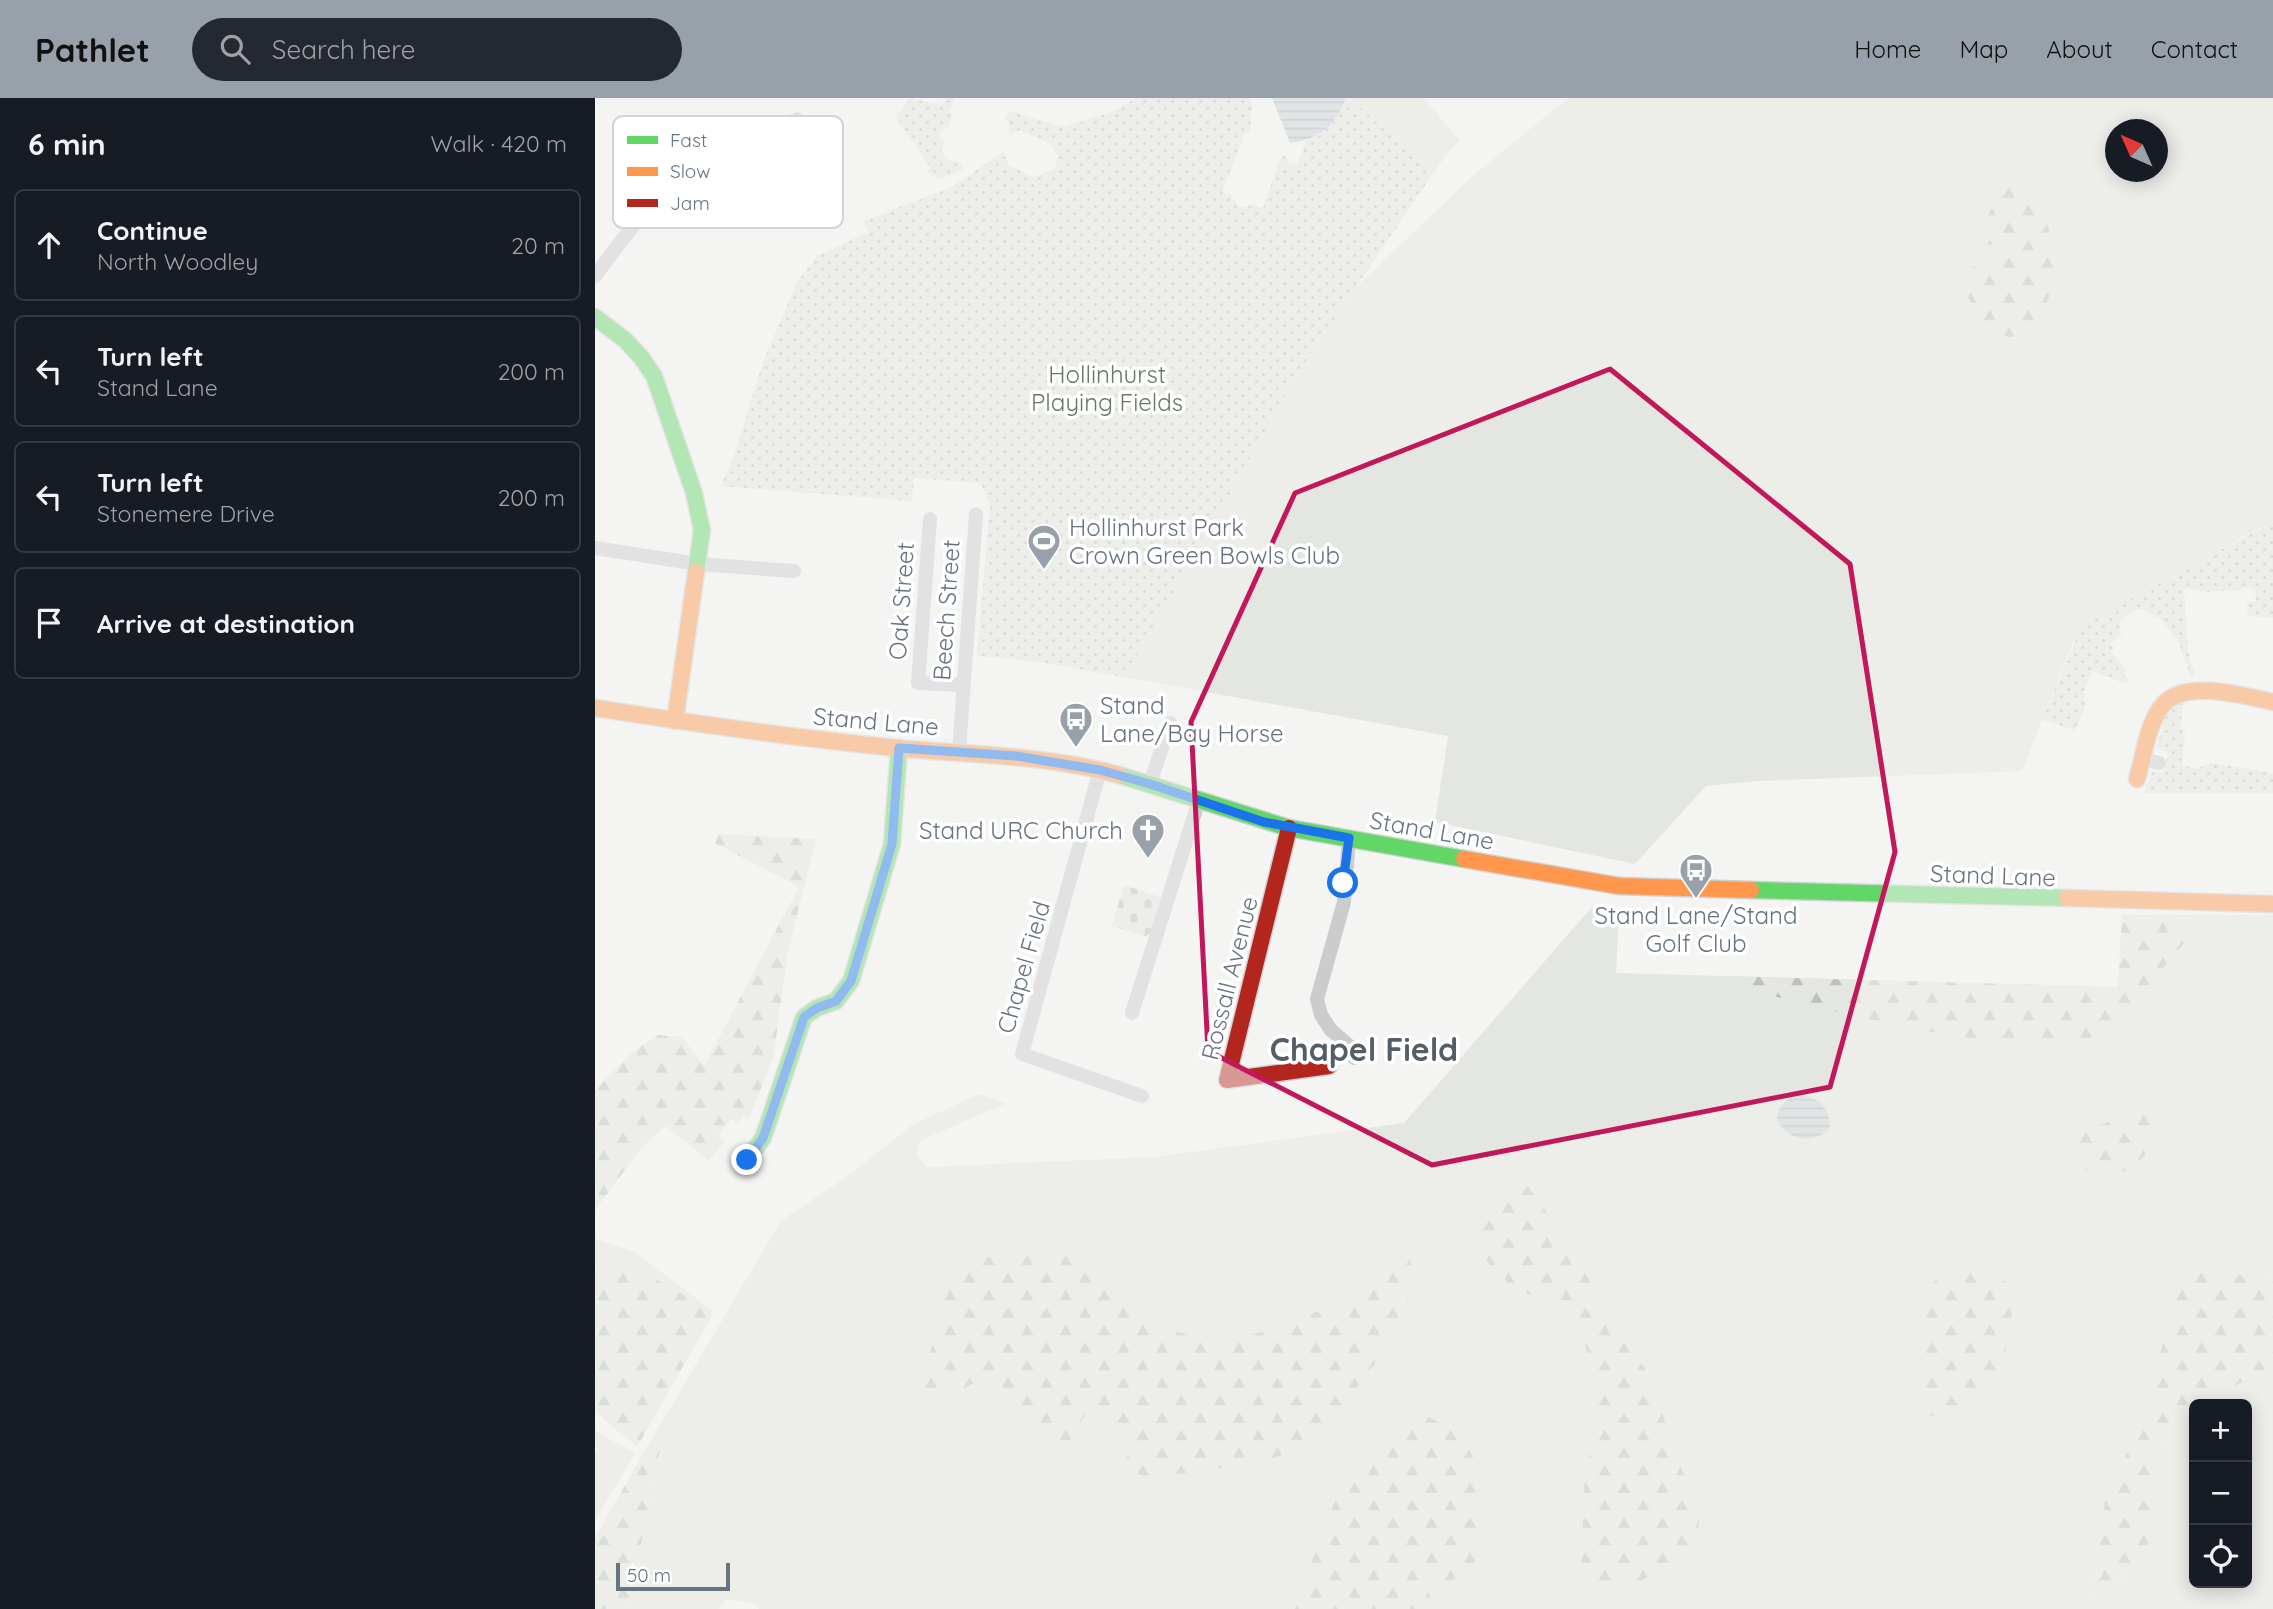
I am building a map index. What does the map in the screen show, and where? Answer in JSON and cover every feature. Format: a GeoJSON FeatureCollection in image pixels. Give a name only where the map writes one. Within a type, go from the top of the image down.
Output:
{"type":"FeatureCollection","features":[{"type":"Feature","properties":{"kind":"street"},"geometry":{"type":"LineString","coordinates":[[595,276],[630,228]]}},
{"type":"Feature","properties":{"kind":"street"},"geometry":{"type":"LineString","coordinates":[[595,317],[625,340],[654,376],[694,493],[702,530],[675,721]]}},
{"type":"Feature","properties":{"kind":"street","name":"Beech Street"},"geometry":{"type":"LineString","coordinates":[[959,751],[976,514]]}},
{"type":"Feature","properties":{"kind":"street","name":"Oak Street"},"geometry":{"type":"LineString","coordinates":[[930,519],[918,683],[963,685]]}},
{"type":"Feature","properties":{"kind":"street"},"geometry":{"type":"LineString","coordinates":[[595,548],[698,564],[794,570]]}},
{"type":"Feature","properties":{"kind":"street"},"geometry":{"type":"LineString","coordinates":[[2137,779],[2152,761],[2161,706],[2178,692],[2192,690],[2273,702]]}},
{"type":"Feature","properties":{"kind":"street","name":"Stand Lane"},"geometry":{"type":"LineString","coordinates":[[595,708],[675,721],[899,748],[1016,756],[1100,770],[1289,828],[1619,887],[2273,904]]}},
{"type":"Feature","properties":{"kind":"street"},"geometry":{"type":"LineString","coordinates":[[1150,784],[1170,723]]}},
{"type":"Feature","properties":{"kind":"street"},"geometry":{"type":"LineString","coordinates":[[747,1160],[763,1138],[804,1017],[817,1008],[836,1001],[851,981],[892,844],[899,748]]}},
{"type":"Feature","properties":{"kind":"street","name":"Chapel Field"},"geometry":{"type":"LineString","coordinates":[[1100,770],[1022,1054],[1142,1096]]}},
{"type":"Feature","properties":{"kind":"street"},"geometry":{"type":"LineString","coordinates":[[1132,1013],[1199,800]]}},
{"type":"Feature","properties":{"kind":"street","name":"Rossall Avenue"},"geometry":{"type":"LineString","coordinates":[[1289,828],[1227,1080],[1329,1066]]}},
{"type":"Feature","properties":{"kind":"street"},"geometry":{"type":"LineString","coordinates":[[1349,838],[1344,902],[1317,999],[1321,1015],[1331,1030],[1354,1050],[1354,1058]]}},
{"type":"Feature","properties":{"kind":"highlighted area"},"geometry":{"type":"Polygon","coordinates":[[[1610,369],[1850,564],[1895,852],[1830,1087],[1432,1165],[1208,1051],[1191,722],[1295,493],[1610,369]]]}},
{"type":"Feature","properties":{"kind":"green space"},"geometry":{"type":"Polygon","coordinates":[[[910,98],[941,105],[947,98],[955,98],[949,112],[953,115],[948,128],[942,130],[939,135],[945,141],[941,151],[943,156],[952,162],[959,162],[964,168],[940,178],[927,171],[930,167],[896,117],[910,98]]]}},
{"type":"Feature","properties":{"kind":"green space","name":"Hollinhurst Playing Fields"},"geometry":{"type":"Polygon","coordinates":[[[1136,98],[1250,98],[1250,133],[1245,134],[1222,192],[1231,195],[1239,208],[1254,205],[1263,208],[1280,160],[1284,155],[1291,166],[1298,163],[1306,141],[1331,124],[1346,98],[1434,172],[1292,382],[1207,537],[1124,677],[1033,661],[977,656],[990,506],[981,483],[914,478],[912,501],[721,486],[734,456],[763,362],[797,282],[817,256],[869,232],[863,221],[952,187],[1003,152],[1009,165],[1033,177],[1055,169],[1058,156],[1051,144],[1020,130],[1009,134],[1009,124],[1005,118],[1009,111],[1063,127],[1112,112],[1136,98]]]}},
{"type":"Feature","properties":{"kind":"green space"},"geometry":{"type":"Polygon","coordinates":[[[1349,98],[1424,98],[1460,141],[1434,172],[1349,98]]]}},
{"type":"Feature","properties":{"kind":"green space"},"geometry":{"type":"Polygon","coordinates":[[[1568,98],[2273,98],[2273,522],[2242,537],[2074,640],[2022,771],[1758,781],[1706,786],[1635,864],[1435,822],[1448,736],[1124,677],[1207,537],[1292,382],[1357,286],[1476,173],[1568,98]]]}},
{"type":"Feature","properties":{"kind":"green space"},"geometry":{"type":"Polygon","coordinates":[[[2014,181],[2045,218],[2053,243],[2055,277],[2041,322],[2023,335],[2008,337],[1992,329],[1975,311],[1961,282],[1966,269],[2001,261],[2007,258],[2015,246],[2008,236],[1993,245],[1984,244],[1986,223],[1991,209],[2014,181]]]}},
{"type":"Feature","properties":{"kind":"green space"},"geometry":{"type":"Polygon","coordinates":[[[2273,522],[2273,618],[2247,614],[2246,602],[2256,602],[2255,589],[2243,587],[2242,590],[2199,592],[2184,589],[2188,652],[2195,674],[2191,677],[2178,641],[2158,616],[2155,618],[2142,610],[2133,611],[2120,622],[2121,636],[2110,644],[2114,649],[2111,651],[2127,671],[2123,675],[2130,680],[2126,684],[2092,671],[2083,692],[2085,694],[2082,700],[2087,702],[2075,730],[2042,720],[2082,625],[2273,522]]]}},
{"type":"Feature","properties":{"kind":"green space"},"geometry":{"type":"Polygon","coordinates":[[[2184,699],[2180,729],[2186,730],[2183,766],[2198,768],[2211,763],[2273,773],[2273,793],[2144,793],[2152,772],[2163,773],[2169,754],[2157,748],[2165,714],[2184,699]]]}},
{"type":"Feature","properties":{"kind":"green space"},"geometry":{"type":"Polygon","coordinates":[[[718,834],[816,839],[788,951],[773,1059],[749,1118],[743,1115],[738,1123],[731,1119],[718,1136],[725,1141],[709,1161],[666,1126],[643,1146],[595,1210],[595,1090],[635,1050],[658,1035],[682,1037],[704,1066],[799,887],[715,843],[718,834]]]}},
{"type":"Feature","properties":{"kind":"green space"},"geometry":{"type":"Polygon","coordinates":[[[1124,885],[1163,898],[1152,935],[1148,934],[1146,937],[1112,926],[1124,885]]]}},
{"type":"Feature","properties":{"kind":"green space"},"geometry":{"type":"Polygon","coordinates":[[[1591,908],[1619,912],[1616,973],[2118,987],[2122,915],[2273,915],[2273,1278],[2187,1271],[2164,1332],[2155,1392],[2105,1500],[2093,1601],[2128,1573],[2157,1504],[2153,1462],[2177,1420],[2189,1412],[2189,1588],[2252,1588],[2252,1399],[2210,1399],[2273,1366],[2273,1609],[759,1609],[755,1604],[726,1599],[719,1609],[628,1609],[660,1451],[648,1445],[781,1221],[849,1175],[912,1125],[979,1094],[1007,1103],[924,1139],[918,1146],[917,1155],[927,1167],[1155,1157],[1404,1123],[1591,908]]]}},
{"type":"Feature","properties":{"kind":"green space"},"geometry":{"type":"Polygon","coordinates":[[[2122,915],[2209,915],[2140,996],[2118,1029],[2108,1038],[2090,1044],[2014,1043],[1932,1032],[1727,985],[1722,976],[2118,987],[2122,915]]]}},
{"type":"Feature","properties":{"kind":"green space"},"geometry":{"type":"Polygon","coordinates":[[[2132,1114],[2155,1120],[2160,1135],[2135,1164],[2100,1180],[2076,1155],[2075,1145],[2080,1137],[2090,1130],[2132,1114]]]}},
{"type":"Feature","properties":{"kind":"green space"},"geometry":{"type":"Polygon","coordinates":[[[1516,1185],[1529,1187],[1569,1244],[1600,1300],[1651,1378],[1677,1459],[1701,1512],[1696,1540],[1672,1562],[1634,1585],[1582,1585],[1579,1578],[1584,1486],[1598,1401],[1577,1308],[1566,1301],[1532,1295],[1518,1289],[1498,1274],[1483,1251],[1482,1225],[1487,1213],[1494,1201],[1516,1185]]]}},
{"type":"Feature","properties":{"kind":"green space"},"geometry":{"type":"Polygon","coordinates":[[[595,1239],[635,1252],[714,1312],[656,1279],[595,1266],[595,1239]]]}},
{"type":"Feature","properties":{"kind":"green space"},"geometry":{"type":"Polygon","coordinates":[[[1403,1253],[1411,1261],[1411,1284],[1405,1310],[1388,1346],[1339,1411],[1294,1449],[1266,1462],[1148,1478],[1127,1469],[1124,1461],[1131,1451],[1127,1431],[1102,1408],[1087,1411],[1068,1443],[1061,1444],[1044,1434],[998,1382],[983,1377],[959,1392],[934,1397],[919,1389],[934,1339],[937,1306],[951,1271],[973,1257],[1004,1258],[1055,1254],[1105,1266],[1142,1309],[1169,1330],[1210,1340],[1258,1333],[1354,1298],[1371,1273],[1403,1253]]]}},
{"type":"Feature","properties":{"kind":"green space"},"geometry":{"type":"Polygon","coordinates":[[[595,1266],[656,1279],[714,1312],[637,1447],[595,1410],[595,1266]]]}},
{"type":"Feature","properties":{"kind":"green space"},"geometry":{"type":"Polygon","coordinates":[[[1998,1268],[2009,1289],[2011,1316],[2007,1347],[1997,1376],[1980,1402],[1959,1411],[1929,1416],[1918,1409],[1917,1338],[1923,1291],[1942,1275],[1998,1268]]]}},
{"type":"Feature","properties":{"kind":"green space"},"geometry":{"type":"Polygon","coordinates":[[[2187,1271],[2273,1278],[2273,1366],[2210,1399],[2189,1399],[2189,1412],[2177,1420],[2153,1462],[2157,1504],[2152,1537],[2128,1572],[2093,1602],[2105,1500],[2155,1392],[2164,1332],[2187,1271]]]}},
{"type":"Feature","properties":{"kind":"green space"},"geometry":{"type":"Polygon","coordinates":[[[1428,1417],[1446,1425],[1468,1448],[1482,1474],[1479,1511],[1483,1554],[1464,1576],[1428,1587],[1431,1605],[1439,1609],[1295,1609],[1326,1521],[1342,1486],[1372,1453],[1405,1424],[1428,1417]]]}},
{"type":"Feature","properties":{"kind":"green space"},"geometry":{"type":"Polygon","coordinates":[[[595,1431],[635,1453],[595,1520],[595,1456],[598,1448],[595,1446],[595,1431]]]}},
{"type":"Feature","properties":{"kind":"green space"},"geometry":{"type":"Polygon","coordinates":[[[648,1445],[660,1450],[628,1609],[595,1609],[595,1538],[648,1445]]]}},
{"type":"Feature","properties":{"kind":"shaded area"},"geometry":{"type":"Polygon","coordinates":[[[1272,98],[1346,98],[1337,116],[1325,130],[1310,138],[1290,143],[1272,98]]]}},
{"type":"Feature","properties":{"kind":"shaded area"},"geometry":{"type":"Polygon","coordinates":[[[1804,1095],[1823,1106],[1830,1127],[1810,1139],[1788,1133],[1777,1120],[1779,1109],[1785,1102],[1804,1095]]]}},
{"type":"Feature","properties":{"kind":"traffic: fast"},"geometry":{"type":"LineString","coordinates":[[595,317],[625,340],[654,376],[694,493],[702,530],[696,572]]}},
{"type":"Feature","properties":{"kind":"traffic: fast"},"geometry":{"type":"LineString","coordinates":[[747,1160],[763,1138],[804,1017],[817,1008],[836,1001],[851,981],[892,844],[899,748]]}},
{"type":"Feature","properties":{"kind":"traffic: fast"},"geometry":{"type":"LineString","coordinates":[[1119,775],[1289,828],[1464,859]]}},
{"type":"Feature","properties":{"kind":"traffic: fast"},"geometry":{"type":"LineString","coordinates":[[1751,890],[2067,898]]}},
{"type":"Feature","properties":{"kind":"traffic: slow"},"geometry":{"type":"LineString","coordinates":[[675,721],[696,572]]}},
{"type":"Feature","properties":{"kind":"traffic: slow"},"geometry":{"type":"LineString","coordinates":[[2137,779],[2153,722],[2162,706],[2172,698],[2184,693],[2215,691],[2273,702]]}},
{"type":"Feature","properties":{"kind":"traffic: slow"},"geometry":{"type":"LineString","coordinates":[[595,708],[821,740],[1064,763],[1119,775]]}},
{"type":"Feature","properties":{"kind":"traffic: slow"},"geometry":{"type":"LineString","coordinates":[[1464,859],[1619,886],[1751,890]]}},
{"type":"Feature","properties":{"kind":"traffic: slow"},"geometry":{"type":"LineString","coordinates":[[2067,898],[2273,904]]}},
{"type":"Feature","properties":{"kind":"traffic: jam"},"geometry":{"type":"LineString","coordinates":[[1289,828],[1227,1080],[1329,1066]]}},
{"type":"Feature","properties":{"kind":"place","name":"Hollinhurst Park Crown Green Bowls Club"},"geometry":{"type":"Point","coordinates":[1044,571]}},
{"type":"Feature","properties":{"kind":"place","name":"Stand Lane/Bay Horse"},"geometry":{"type":"Point","coordinates":[1076,749]}},
{"type":"Feature","properties":{"kind":"place","name":"Stand URC Church"},"geometry":{"type":"Point","coordinates":[1148,860]}},
{"type":"Feature","properties":{"kind":"place","name":"Stand Lane/Stand Golf Club"},"geometry":{"type":"Point","coordinates":[1696,900]}},
{"type":"Feature","properties":{"kind":"district","name":"Chapel Field"},"geometry":{"type":"Point","coordinates":[1364,1049]}},
{"type":"Feature","properties":{"kind":"route"},"geometry":{"type":"LineString","coordinates":[[747,1160],[763,1138],[804,1017],[817,1008],[836,1001],[851,981],[892,844],[899,748],[1016,756],[1100,770],[1264,822],[1349,838],[1343,883]]}}]}
